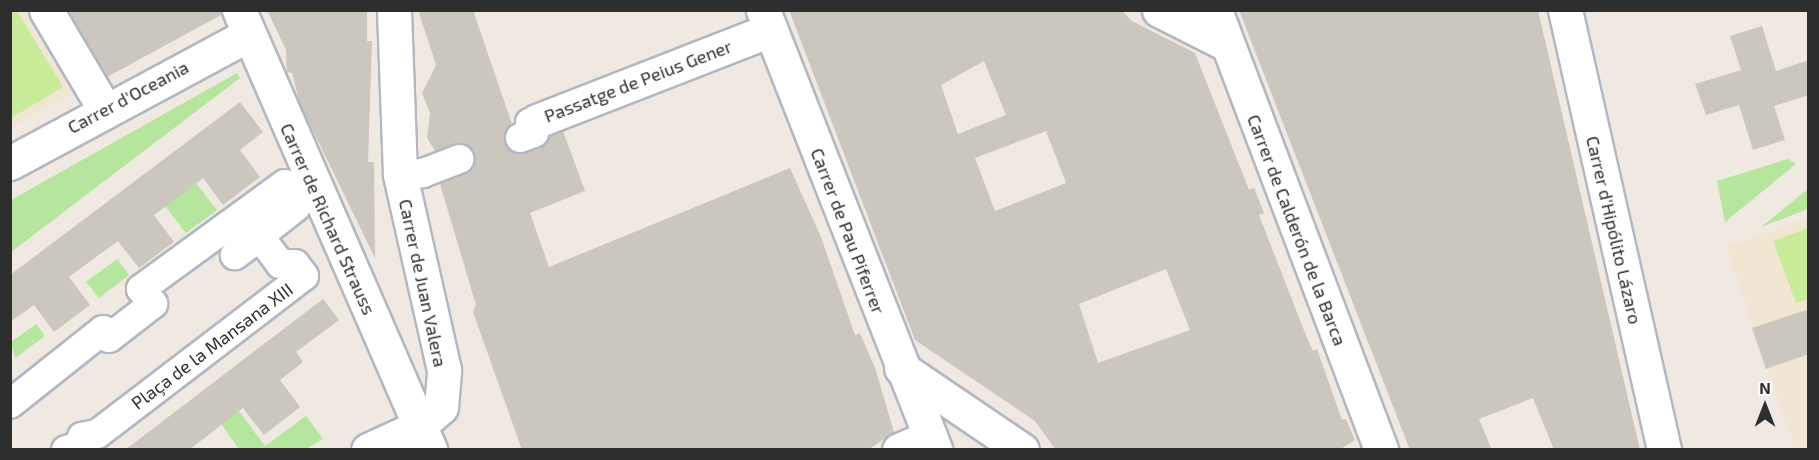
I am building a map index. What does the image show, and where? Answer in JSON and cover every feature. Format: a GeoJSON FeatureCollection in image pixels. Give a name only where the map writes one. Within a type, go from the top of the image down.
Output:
{"type":"FeatureCollection","features":[{"type":"Feature","properties":{"kind":"street"},"geometry":{"type":"LineString","coordinates":[[46,10],[104,108]]}},
{"type":"Feature","properties":{"kind":"street","name":"Carrer de Juan Valera"},"geometry":{"type":"LineString","coordinates":[[368,450],[424,438],[441,407],[444,370],[400,174],[394,10]]}},
{"type":"Feature","properties":{"kind":"street"},"geometry":{"type":"LineString","coordinates":[[1159,10],[1226,44]]}},
{"type":"Feature","properties":{"kind":"street","name":"Carrer de Calderón de la Barca"},"geometry":{"type":"LineString","coordinates":[[1215,10],[1381,450]]}},
{"type":"Feature","properties":{"kind":"street","name":"Carrer d'Hipólito Lázaro"},"geometry":{"type":"LineString","coordinates":[[1565,10],[1664,450]]}},
{"type":"Feature","properties":{"kind":"street","name":"Passatge de Peius Gener"},"geometry":{"type":"LineString","coordinates":[[528,129],[766,20]]}},
{"type":"Feature","properties":{"kind":"street","name":"Carrer de Pau Piferrer"},"geometry":{"type":"LineString","coordinates":[[766,20],[901,368],[933,443]]}},
{"type":"Feature","properties":{"kind":"street","name":"Carrer d'Oceania"},"geometry":{"type":"LineString","coordinates":[[10,163],[244,23]]}},
{"type":"Feature","properties":{"kind":"street","name":"Carrer de Richard Strauss"},"geometry":{"type":"LineString","coordinates":[[244,23],[424,438]]}},
{"type":"Feature","properties":{"kind":"street"},"geometry":{"type":"LineString","coordinates":[[400,174],[423,173],[459,159]]}},
{"type":"Feature","properties":{"kind":"street","name":"Plaça de la Mansana XIII"},"geometry":{"type":"LineString","coordinates":[[10,404],[103,330],[109,338],[153,304],[141,289],[285,184],[296,207],[235,255],[260,237],[280,264],[295,264],[304,276],[97,434],[82,437],[85,444],[66,450]]}},
{"type":"Feature","properties":{"kind":"street"},"geometry":{"type":"LineString","coordinates":[[901,368],[1022,450]]}},
{"type":"Feature","properties":{"kind":"street"},"geometry":{"type":"LineString","coordinates":[[899,450],[933,443]]}},
{"type":"Feature","properties":{"kind":"shaded area"},"geometry":{"type":"Polygon","coordinates":[[[11,11],[23,11],[72,93],[11,127],[11,11]]]}},
{"type":"Feature","properties":{"kind":"shaded area"},"geometry":{"type":"Polygon","coordinates":[[[1808,218],[1808,449],[1795,449],[1726,247],[1808,218]]]}},
{"type":"Feature","properties":{"kind":"green space"},"geometry":{"type":"Polygon","coordinates":[[[10,11],[17,11],[63,87],[11,118],[10,11]]]}},
{"type":"Feature","properties":{"kind":"green space"},"geometry":{"type":"Polygon","coordinates":[[[237,73],[240,78],[11,252],[11,200],[237,73]]]}},
{"type":"Feature","properties":{"kind":"green space"},"geometry":{"type":"Polygon","coordinates":[[[1788,159],[1796,164],[1725,222],[1717,181],[1788,159]]]}},
{"type":"Feature","properties":{"kind":"green space"},"geometry":{"type":"Polygon","coordinates":[[[196,183],[217,210],[186,233],[165,206],[196,183]]]}},
{"type":"Feature","properties":{"kind":"green space"},"geometry":{"type":"Polygon","coordinates":[[[1808,189],[1808,209],[1761,227],[1808,189]]]}},
{"type":"Feature","properties":{"kind":"green space"},"geometry":{"type":"Polygon","coordinates":[[[1808,228],[1808,299],[1796,303],[1773,241],[1808,228]]]}},
{"type":"Feature","properties":{"kind":"green space"},"geometry":{"type":"Polygon","coordinates":[[[117,259],[129,275],[99,298],[86,282],[117,259]]]}},
{"type":"Feature","properties":{"kind":"green space"},"geometry":{"type":"Polygon","coordinates":[[[36,324],[45,336],[15,358],[11,342],[36,324]]]}},
{"type":"Feature","properties":{"kind":"green space"},"geometry":{"type":"Polygon","coordinates":[[[239,411],[265,446],[306,416],[323,439],[306,449],[239,449],[221,424],[239,411]]]}},
{"type":"Feature","properties":{"kind":"building"},"geometry":{"type":"Polygon","coordinates":[[[68,10],[221,10],[221,15],[107,77],[68,10]]]}},
{"type":"Feature","properties":{"kind":"building"},"geometry":{"type":"Polygon","coordinates":[[[267,10],[367,10],[367,41],[372,41],[368,162],[374,162],[375,258],[300,104],[292,73],[287,72],[286,50],[267,10]]]}},
{"type":"Feature","properties":{"kind":"building"},"geometry":{"type":"Polygon","coordinates":[[[418,10],[473,10],[512,124],[504,136],[510,151],[518,154],[540,149],[550,136],[563,131],[585,191],[530,213],[549,267],[790,168],[821,237],[855,335],[860,333],[875,368],[894,432],[868,450],[522,450],[473,312],[476,305],[440,184],[471,170],[475,154],[461,143],[435,151],[427,138],[430,113],[422,93],[436,65],[418,10]]]}},
{"type":"Feature","properties":{"kind":"building"},"geometry":{"type":"Polygon","coordinates":[[[789,10],[1121,10],[1132,21],[1195,53],[1249,190],[1254,188],[1264,213],[1259,215],[1307,338],[1313,351],[1317,349],[1342,420],[1346,419],[1355,440],[1339,450],[1056,450],[1035,421],[915,340],[789,10]],[[984,61],[941,85],[958,134],[1006,115],[984,61]],[[1046,131],[975,158],[995,211],[1066,183],[1046,131]],[[1166,269],[1079,304],[1098,363],[1190,330],[1166,269]]]}},
{"type":"Feature","properties":{"kind":"building"},"geometry":{"type":"Polygon","coordinates":[[[1239,10],[1538,10],[1640,450],[1554,450],[1533,398],[1479,419],[1492,450],[1410,450],[1239,10]]]}},
{"type":"Feature","properties":{"kind":"building"},"geometry":{"type":"Polygon","coordinates":[[[1762,26],[1776,71],[1809,60],[1809,95],[1774,106],[1785,140],[1753,150],[1739,105],[1706,115],[1695,84],[1741,70],[1730,36],[1762,26]]]}},
{"type":"Feature","properties":{"kind":"building"},"geometry":{"type":"Polygon","coordinates":[[[240,102],[263,132],[240,150],[260,177],[223,205],[203,178],[154,215],[174,242],[139,268],[118,241],[69,277],[90,305],[54,332],[34,305],[10,322],[10,275],[240,102]]]}},
{"type":"Feature","properties":{"kind":"building"},"geometry":{"type":"Polygon","coordinates":[[[323,299],[339,320],[296,352],[303,362],[280,380],[300,407],[264,435],[243,408],[189,450],[125,450],[323,299]]]}},
{"type":"Feature","properties":{"kind":"building"},"geometry":{"type":"Polygon","coordinates":[[[1809,309],[1809,354],[1766,369],[1752,328],[1809,309]]]}}]}
